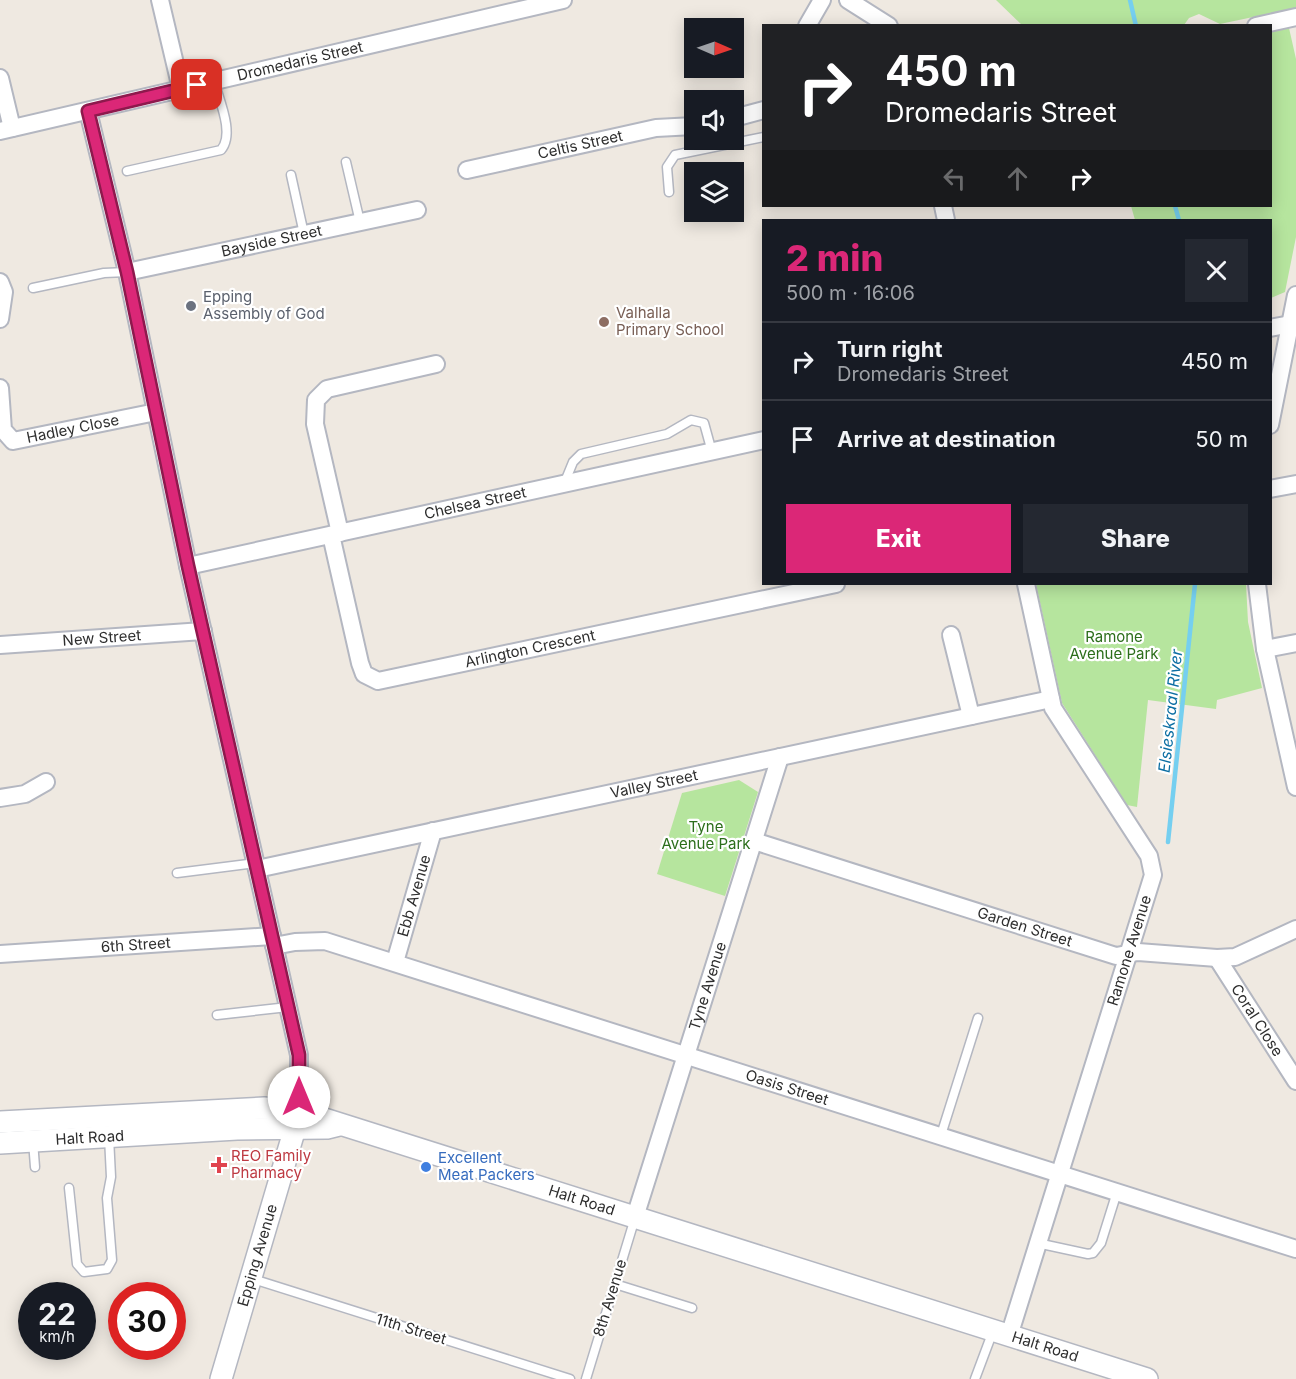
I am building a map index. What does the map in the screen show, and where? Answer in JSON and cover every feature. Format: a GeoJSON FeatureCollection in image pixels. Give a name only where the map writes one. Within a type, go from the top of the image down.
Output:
{"type":"FeatureCollection","features":[{"type":"Feature","properties":{"kind":"street"},"geometry":{"type":"LineString","coordinates":[[160,0],[181,89]]}},
{"type":"Feature","properties":{"kind":"street","name":"Dromedaris Street"},"geometry":{"type":"LineString","coordinates":[[6,130],[563,0]]}},
{"type":"Feature","properties":{"kind":"street"},"geometry":{"type":"LineString","coordinates":[[808,24],[822,0]]}},
{"type":"Feature","properties":{"kind":"street"},"geometry":{"type":"LineString","coordinates":[[848,0],[886,24]]}},
{"type":"Feature","properties":{"kind":"street"},"geometry":{"type":"LineString","coordinates":[[1265,24],[1296,17]]}},
{"type":"Feature","properties":{"kind":"street"},"geometry":{"type":"LineString","coordinates":[[0,78],[6,130]]}},
{"type":"Feature","properties":{"kind":"street","name":"Epping Avenue"},"geometry":{"type":"LineString","coordinates":[[88,111],[127,272],[188,566],[299,1055],[298,1120],[253,1280],[221,1379]]}},
{"type":"Feature","properties":{"kind":"street"},"geometry":{"type":"LineString","coordinates":[[744,115],[762,111]]}},
{"type":"Feature","properties":{"kind":"street","name":"Celtis Street"},"geometry":{"type":"LineString","coordinates":[[467,170],[656,129],[684,127]]}},
{"type":"Feature","properties":{"kind":"street","name":"Bayside Street"},"geometry":{"type":"LineString","coordinates":[[127,272],[417,210]]}},
{"type":"Feature","properties":{"kind":"street"},"geometry":{"type":"LineString","coordinates":[[0,282],[4,292],[0,319]]}},
{"type":"Feature","properties":{"kind":"street"},"geometry":{"type":"LineString","coordinates":[[1272,416],[1293,323],[1296,295]]}},
{"type":"Feature","properties":{"kind":"street"},"geometry":{"type":"LineString","coordinates":[[1272,328],[1293,323]]}},
{"type":"Feature","properties":{"kind":"street","name":"Arlington Crescent"},"geometry":{"type":"LineString","coordinates":[[436,364],[327,389],[316,400],[315,424],[360,663],[364,674],[378,681],[831,585]]}},
{"type":"Feature","properties":{"kind":"street","name":"Hadley Close"},"geometry":{"type":"LineString","coordinates":[[0,388],[3,430],[8,439],[19,441],[156,412]]}},
{"type":"Feature","properties":{"kind":"street","name":"Chelsea Street"},"geometry":{"type":"LineString","coordinates":[[188,566],[762,440]]}},
{"type":"Feature","properties":{"kind":"street"},"geometry":{"type":"LineString","coordinates":[[1272,489],[1296,484]]}},
{"type":"Feature","properties":{"kind":"street","name":"Ramone Avenue"},"geometry":{"type":"LineString","coordinates":[[1001,1333],[1037,1243],[1153,875],[1152,862],[1053,708],[1026,585]]}},
{"type":"Feature","properties":{"kind":"street"},"geometry":{"type":"LineString","coordinates":[[1257,585],[1265,649],[1294,764],[1296,787]]}},
{"type":"Feature","properties":{"kind":"street","name":"New Street"},"geometry":{"type":"LineString","coordinates":[[0,645],[203,630]]}},
{"type":"Feature","properties":{"kind":"street"},"geometry":{"type":"LineString","coordinates":[[951,635],[971,716]]}},
{"type":"Feature","properties":{"kind":"street"},"geometry":{"type":"LineString","coordinates":[[1265,649],[1296,643]]}},
{"type":"Feature","properties":{"kind":"street","name":"Valley Street"},"geometry":{"type":"LineString","coordinates":[[257,866],[433,831],[1051,699]]}},
{"type":"Feature","properties":{"kind":"street","name":"Tyne Avenue"},"geometry":{"type":"LineString","coordinates":[[635,1217],[780,757]]}},
{"type":"Feature","properties":{"kind":"street"},"geometry":{"type":"LineString","coordinates":[[0,798],[26,794],[46,782]]}},
{"type":"Feature","properties":{"kind":"street","name":"Ebb Avenue"},"geometry":{"type":"LineString","coordinates":[[395,962],[433,831]]}},
{"type":"Feature","properties":{"kind":"street","name":"Garden Street"},"geometry":{"type":"LineString","coordinates":[[754,841],[1116,956],[1138,951],[1217,958],[1248,952],[1296,929]]}},
{"type":"Feature","properties":{"kind":"street","name":"Oasis Street"},"geometry":{"type":"LineString","coordinates":[[273,941],[325,941],[395,962],[1296,1249]]}},
{"type":"Feature","properties":{"kind":"street","name":"6th Street"},"geometry":{"type":"LineString","coordinates":[[0,954],[273,941]]}},
{"type":"Feature","properties":{"kind":"street","name":"Coral Close"},"geometry":{"type":"LineString","coordinates":[[1217,958],[1296,1081]]}},
{"type":"Feature","properties":{"kind":"street","name":"Halt Road"},"geometry":{"type":"LineString","coordinates":[[0,1122],[264,1108],[327,1128],[339,1125],[1147,1379]]}},
{"type":"Feature","properties":{"kind":"street","name":"Halt Road"},"geometry":{"type":"LineString","coordinates":[[0,1143],[237,1129],[298,1120]]}},
{"type":"Feature","properties":{"kind":"lane"},"geometry":{"type":"LineString","coordinates":[[127,171],[221,150],[225,145],[226,127],[214,81]]}},
{"type":"Feature","properties":{"kind":"lane"},"geometry":{"type":"LineString","coordinates":[[669,192],[667,167],[675,155],[762,136]]}},
{"type":"Feature","properties":{"kind":"lane"},"geometry":{"type":"LineString","coordinates":[[346,162],[360,222]]}},
{"type":"Feature","properties":{"kind":"lane"},"geometry":{"type":"LineString","coordinates":[[291,175],[304,234]]}},
{"type":"Feature","properties":{"kind":"lane"},"geometry":{"type":"LineString","coordinates":[[33,288],[104,273],[127,272]]}},
{"type":"Feature","properties":{"kind":"lane"},"geometry":{"type":"LineString","coordinates":[[564,484],[573,462],[581,454],[667,434],[691,420],[705,423],[712,452]]}},
{"type":"Feature","properties":{"kind":"lane"},"geometry":{"type":"LineString","coordinates":[[177,873],[257,866]]}},
{"type":"Feature","properties":{"kind":"lane"},"geometry":{"type":"LineString","coordinates":[[217,1015],[288,1007]]}},
{"type":"Feature","properties":{"kind":"lane"},"geometry":{"type":"LineString","coordinates":[[940,1135],[978,1018]]}},
{"type":"Feature","properties":{"kind":"lane"},"geometry":{"type":"LineString","coordinates":[[69,1188],[77,1264],[84,1272],[109,1268],[112,1260],[107,1198],[111,1177],[109,1137]]}},
{"type":"Feature","properties":{"kind":"lane"},"geometry":{"type":"LineString","coordinates":[[33,1141],[35,1167]]}},
{"type":"Feature","properties":{"kind":"lane"},"geometry":{"type":"LineString","coordinates":[[1037,1243],[1088,1254],[1093,1253],[1101,1242],[1118,1192]]}},
{"type":"Feature","properties":{"kind":"lane","name":"8th Avenue"},"geometry":{"type":"LineString","coordinates":[[586,1379],[635,1217]]}},
{"type":"Feature","properties":{"kind":"lane","name":"11th Street"},"geometry":{"type":"LineString","coordinates":[[253,1280],[570,1379]]}},
{"type":"Feature","properties":{"kind":"lane"},"geometry":{"type":"LineString","coordinates":[[615,1284],[692,1308]]}},
{"type":"Feature","properties":{"kind":"lane"},"geometry":{"type":"LineString","coordinates":[[975,1379],[1001,1333]]}},
{"type":"Feature","properties":{"kind":"green space"},"geometry":{"type":"Polygon","coordinates":[[[996,0],[1296,0],[1296,8],[1220,24],[1199,14],[1189,18],[1185,24],[1021,24],[996,0]]]}},
{"type":"Feature","properties":{"kind":"green space"},"geometry":{"type":"Polygon","coordinates":[[[1289,28],[1296,59],[1296,237],[1285,292],[1272,298],[1272,219],[1135,219],[1131,207],[1272,207],[1272,32],[1289,28]]]}},
{"type":"Feature","properties":{"kind":"green space","name":"Ramone Avenue Park"},"geometry":{"type":"Polygon","coordinates":[[[1036,585],[1246,585],[1248,622],[1262,688],[1217,700],[1216,709],[1148,700],[1137,807],[1127,805],[1062,703],[1036,585]]]}},
{"type":"Feature","properties":{"kind":"green space","name":"Tyne Avenue Park"},"geometry":{"type":"Polygon","coordinates":[[[739,780],[758,792],[725,896],[657,874],[682,793],[739,780]]]}},
{"type":"Feature","properties":{"kind":"waterway","name":"Elsieskraal River"},"geometry":{"type":"LineString","coordinates":[[1130,0],[1136,24]]}},
{"type":"Feature","properties":{"kind":"waterway","name":"Elsieskraal River"},"geometry":{"type":"LineString","coordinates":[[1175,207],[1179,219]]}},
{"type":"Feature","properties":{"kind":"waterway","name":"Elsieskraal River"},"geometry":{"type":"LineString","coordinates":[[1168,842],[1195,585]]}},
{"type":"Feature","properties":{"kind":"place","name":"Epping Assembly of God"},"geometry":{"type":"Point","coordinates":[191,306]}},
{"type":"Feature","properties":{"kind":"place","name":"Valhalla Primary School"},"geometry":{"type":"Point","coordinates":[604,322]}},
{"type":"Feature","properties":{"kind":"place","name":"REO Family Pharmacy"},"geometry":{"type":"Point","coordinates":[219,1165]}},
{"type":"Feature","properties":{"kind":"place","name":"Excellent Meat Packers"},"geometry":{"type":"Point","coordinates":[426,1167]}},
{"type":"Feature","properties":{"kind":"route"},"geometry":{"type":"LineString","coordinates":[[197,85],[88,111],[127,272],[188,566],[299,1055],[299,1097]]}}]}
